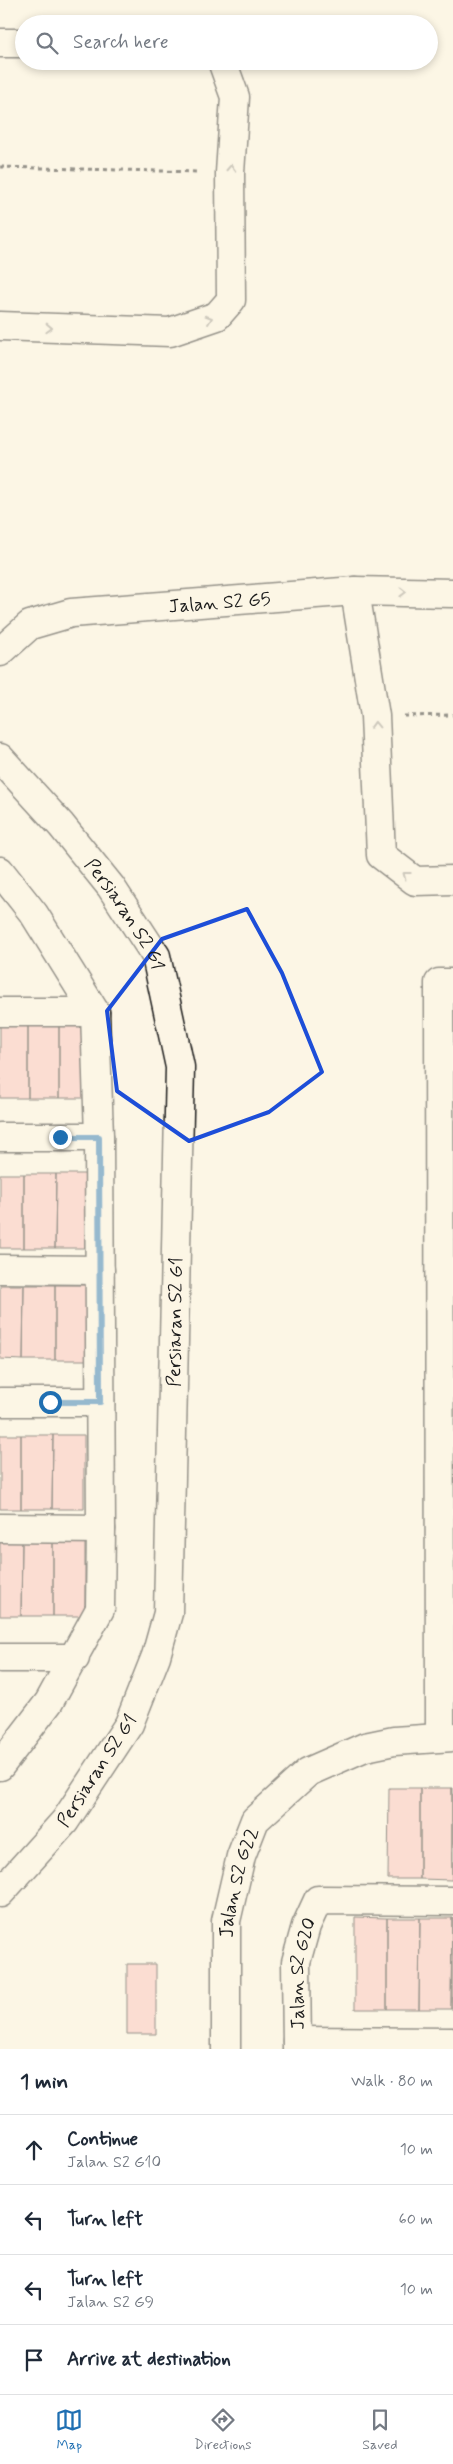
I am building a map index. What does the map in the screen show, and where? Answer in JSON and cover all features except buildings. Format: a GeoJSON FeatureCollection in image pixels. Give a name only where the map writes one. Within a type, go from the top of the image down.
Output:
{"type":"FeatureCollection","features":[{"type":"Feature","properties":{"kind":"street"},"geometry":{"type":"LineString","coordinates":[[0,43],[15,43]]}},
{"type":"Feature","properties":{"kind":"street"},"geometry":{"type":"LineString","coordinates":[[0,326],[170,332],[217,316],[231,300],[230,173],[235,97],[225,70]]}},
{"type":"Feature","properties":{"kind":"street"},"geometry":{"type":"LineString","coordinates":[[355,591],[375,716],[381,855],[415,881],[453,880]]}},
{"type":"Feature","properties":{"kind":"street","name":"Jalan S2 G5"},"geometry":{"type":"LineString","coordinates":[[0,652],[30,625],[70,613],[355,591],[453,593]]}},
{"type":"Feature","properties":{"kind":"street","name":"Persiaran S2 G1"},"geometry":{"type":"LineString","coordinates":[[0,758],[60,825],[111,887],[156,956],[180,1067],[168,1613],[156,1656],[129,1724],[65,1821],[0,1893]]}},
{"type":"Feature","properties":{"kind":"street"},"geometry":{"type":"LineString","coordinates":[[0,871],[34,914],[95,1012],[99,1137],[101,1529],[100,1609],[75,1658],[49,1702],[0,1766]]}},
{"type":"Feature","properties":{"kind":"street"},"geometry":{"type":"LineString","coordinates":[[446,1737],[446,1129],[439,984],[453,984]]}},
{"type":"Feature","properties":{"kind":"street"},"geometry":{"type":"LineString","coordinates":[[0,1012],[95,1012]]}},
{"type":"Feature","properties":{"kind":"street"},"geometry":{"type":"LineString","coordinates":[[0,1137],[99,1137]]}},
{"type":"Feature","properties":{"kind":"street"},"geometry":{"type":"LineString","coordinates":[[0,1269],[100,1270]]}},
{"type":"Feature","properties":{"kind":"street"},"geometry":{"type":"LineString","coordinates":[[0,1402],[100,1402]]}},
{"type":"Feature","properties":{"kind":"street"},"geometry":{"type":"LineString","coordinates":[[0,1528],[101,1529]]}},
{"type":"Feature","properties":{"kind":"street"},"geometry":{"type":"LineString","coordinates":[[0,1658],[75,1658]]}},
{"type":"Feature","properties":{"kind":"street","name":"Jalan S2 G22"},"geometry":{"type":"LineString","coordinates":[[226,2049],[226,1921],[241,1856],[255,1820],[308,1772],[365,1747],[446,1737]]}},
{"type":"Feature","properties":{"kind":"street","name":"Jalan S2 G20"},"geometry":{"type":"LineString","coordinates":[[297,2045],[296,1962],[306,1926],[318,1900],[453,1901]]}},
{"type":"Feature","properties":{"kind":"street"},"geometry":{"type":"LineString","coordinates":[[297,2045],[453,2042]]}},
{"type":"Feature","properties":{"kind":"path"},"geometry":{"type":"LineString","coordinates":[[0,167],[230,173]]}},
{"type":"Feature","properties":{"kind":"path"},"geometry":{"type":"LineString","coordinates":[[375,716],[453,715]]}},
{"type":"Feature","properties":{"kind":"highlighted area"},"geometry":{"type":"Polygon","coordinates":[[[247,909],[282,973],[322,1072],[269,1112],[189,1141],[117,1091],[107,1011],[162,939],[247,909]]]}},
{"type":"Feature","properties":{"kind":"route"},"geometry":{"type":"LineString","coordinates":[[50,1402],[100,1402],[99,1137],[60,1137]]}}]}
